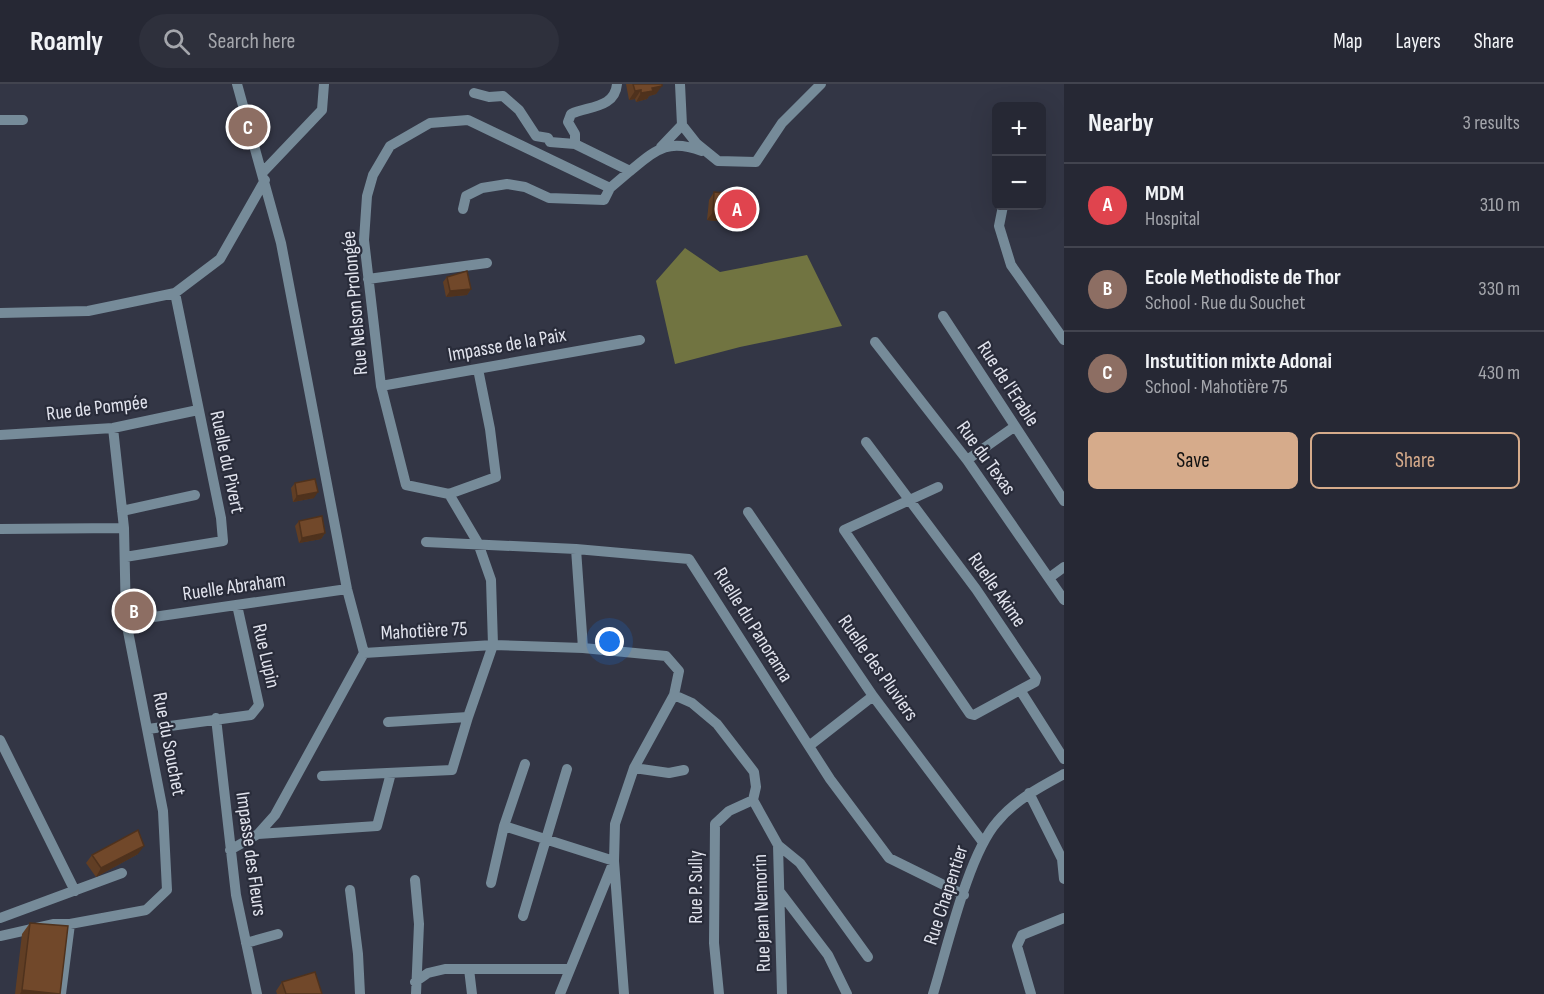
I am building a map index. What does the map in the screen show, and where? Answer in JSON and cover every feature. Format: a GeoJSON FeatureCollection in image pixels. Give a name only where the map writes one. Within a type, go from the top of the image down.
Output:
{"type":"FeatureCollection","features":[{"type":"Feature","properties":{"kind":"street","name":"Mahotière 75"},"geometry":{"type":"LineString","coordinates":[[237,84],[281,243],[347,589],[364,653],[493,645],[583,648],[666,656],[679,671],[674,695],[634,768],[615,824],[614,861],[568,969],[560,994]]}},
{"type":"Feature","properties":{"kind":"street"},"geometry":{"type":"LineString","coordinates":[[0,313],[88,311],[175,292],[220,259],[264,176],[322,110],[324,84]]}},
{"type":"Feature","properties":{"kind":"street"},"geometry":{"type":"LineString","coordinates":[[575,144],[575,134],[568,122],[571,114],[607,103],[616,93],[617,84]]}},
{"type":"Feature","properties":{"kind":"street"},"geometry":{"type":"LineString","coordinates":[[680,84],[682,125],[718,162],[756,162],[782,123],[821,84]]}},
{"type":"Feature","properties":{"kind":"street"},"geometry":{"type":"LineString","coordinates":[[474,93],[503,96],[519,110],[536,136],[548,138],[550,142],[575,144],[630,171]]}},
{"type":"Feature","properties":{"kind":"street"},"geometry":{"type":"LineString","coordinates":[[0,120],[23,120]]}},
{"type":"Feature","properties":{"kind":"street","name":"Rue Nelson Prolongée"},"geometry":{"type":"LineString","coordinates":[[449,494],[406,485],[381,386],[364,240],[366,196],[373,175],[390,146],[430,123],[468,120],[610,188]]}},
{"type":"Feature","properties":{"kind":"street"},"geometry":{"type":"LineString","coordinates":[[463,209],[466,196],[482,188],[507,184],[525,187],[549,198],[604,200],[610,188],[661,147],[682,125]]}},
{"type":"Feature","properties":{"kind":"street"},"geometry":{"type":"LineString","coordinates":[[661,147],[684,145],[708,153]]}},
{"type":"Feature","properties":{"kind":"street"},"geometry":{"type":"LineString","coordinates":[[1002,210],[999,226],[1011,265],[1064,340]]}},
{"type":"Feature","properties":{"kind":"street"},"geometry":{"type":"LineString","coordinates":[[368,279],[487,263]]}},
{"type":"Feature","properties":{"kind":"street","name":"Ruelle du Pivert"},"geometry":{"type":"LineString","coordinates":[[124,557],[223,541],[221,518],[175,292]]}},
{"type":"Feature","properties":{"kind":"street","name":"Rue de l'Erable"},"geometry":{"type":"LineString","coordinates":[[943,315],[1064,501]]}},
{"type":"Feature","properties":{"kind":"street","name":"Impasse de la Paix"},"geometry":{"type":"LineString","coordinates":[[381,386],[640,340]]}},
{"type":"Feature","properties":{"kind":"street","name":"Rue du Texas"},"geometry":{"type":"LineString","coordinates":[[875,342],[967,460],[1064,600]]}},
{"type":"Feature","properties":{"kind":"street"},"geometry":{"type":"LineString","coordinates":[[322,776],[452,770],[493,645],[491,580],[478,543],[449,494],[496,477],[490,429],[478,369]]}},
{"type":"Feature","properties":{"kind":"street","name":"Rue de Pompée"},"geometry":{"type":"LineString","coordinates":[[0,435],[113,428],[198,410]]}},
{"type":"Feature","properties":{"kind":"street"},"geometry":{"type":"LineString","coordinates":[[967,460],[1014,427]]}},
{"type":"Feature","properties":{"kind":"street","name":"Rue du Souchet"},"geometry":{"type":"LineString","coordinates":[[0,936],[54,924],[70,924],[146,910],[167,890],[163,811],[126,621],[124,528],[113,428]]}},
{"type":"Feature","properties":{"kind":"street","name":"Ruelle Akime"},"geometry":{"type":"LineString","coordinates":[[866,442],[975,589],[1036,678],[1035,682],[1020,690]]}},
{"type":"Feature","properties":{"kind":"street"},"geometry":{"type":"LineString","coordinates":[[938,487],[844,530],[970,714],[974,715],[1020,690],[1064,759]]}},
{"type":"Feature","properties":{"kind":"street"},"geometry":{"type":"LineString","coordinates":[[122,511],[195,495]]}},
{"type":"Feature","properties":{"kind":"street","name":"Ruelle des Pluviers"},"geometry":{"type":"LineString","coordinates":[[748,512],[873,696],[982,841]]}},
{"type":"Feature","properties":{"kind":"street"},"geometry":{"type":"LineString","coordinates":[[0,529],[124,528]]}},
{"type":"Feature","properties":{"kind":"street","name":"Ruelle du Panorama"},"geometry":{"type":"LineString","coordinates":[[426,542],[576,549],[689,559],[808,746],[889,858],[964,895]]}},
{"type":"Feature","properties":{"kind":"street"},"geometry":{"type":"LineString","coordinates":[[576,549],[583,648]]}},
{"type":"Feature","properties":{"kind":"street"},"geometry":{"type":"LineString","coordinates":[[1049,578],[1064,567]]}},
{"type":"Feature","properties":{"kind":"street","name":"Ruelle Abraham"},"geometry":{"type":"LineString","coordinates":[[126,621],[347,589]]}},
{"type":"Feature","properties":{"kind":"street","name":"Rue Lupin"},"geometry":{"type":"LineString","coordinates":[[148,729],[251,715],[259,705],[237,605]]}},
{"type":"Feature","properties":{"kind":"street"},"geometry":{"type":"LineString","coordinates":[[230,850],[258,834],[275,815],[364,653]]}},
{"type":"Feature","properties":{"kind":"street","name":"Rue Jean Nemorin"},"geometry":{"type":"LineString","coordinates":[[674,695],[692,703],[717,724],[754,772],[756,787],[753,800],[778,845],[782,994]]}},
{"type":"Feature","properties":{"kind":"street"},"geometry":{"type":"LineString","coordinates":[[808,746],[873,696]]}},
{"type":"Feature","properties":{"kind":"street"},"geometry":{"type":"LineString","coordinates":[[388,722],[468,717]]}},
{"type":"Feature","properties":{"kind":"street","name":"Impasse des Fleurs"},"geometry":{"type":"LineString","coordinates":[[216,718],[230,850],[257,994]]}},
{"type":"Feature","properties":{"kind":"street"},"geometry":{"type":"LineString","coordinates":[[0,740],[75,891]]}},
{"type":"Feature","properties":{"kind":"street"},"geometry":{"type":"LineString","coordinates":[[491,883],[504,826],[525,764]]}},
{"type":"Feature","properties":{"kind":"street"},"geometry":{"type":"LineString","coordinates":[[634,768],[669,773],[684,770]]}},
{"type":"Feature","properties":{"kind":"street"},"geometry":{"type":"LineString","coordinates":[[524,916],[567,769]]}},
{"type":"Feature","properties":{"kind":"street"},"geometry":{"type":"LineString","coordinates":[[258,834],[377,826],[391,773]]}},
{"type":"Feature","properties":{"kind":"street","name":"Rue Chapentier"},"geometry":{"type":"LineString","coordinates":[[933,994],[982,841],[997,821],[1029,793],[1064,774]]}},
{"type":"Feature","properties":{"kind":"street"},"geometry":{"type":"LineString","coordinates":[[1029,793],[1062,859],[1064,879]]}},
{"type":"Feature","properties":{"kind":"street","name":"Rue P. Sully"},"geometry":{"type":"LineString","coordinates":[[719,994],[714,943],[715,824],[729,811],[753,800]]}},
{"type":"Feature","properties":{"kind":"street"},"geometry":{"type":"LineString","coordinates":[[504,826],[614,861],[624,994]]}},
{"type":"Feature","properties":{"kind":"street"},"geometry":{"type":"LineString","coordinates":[[778,845],[800,863],[868,957]]}},
{"type":"Feature","properties":{"kind":"street"},"geometry":{"type":"LineString","coordinates":[[0,918],[35,903],[122,873]]}},
{"type":"Feature","properties":{"kind":"street"},"geometry":{"type":"LineString","coordinates":[[415,880],[418,924],[416,994]]}},
{"type":"Feature","properties":{"kind":"street"},"geometry":{"type":"LineString","coordinates":[[351,890],[360,994]]}},
{"type":"Feature","properties":{"kind":"street"},"geometry":{"type":"LineString","coordinates":[[780,892],[828,955],[848,994]]}},
{"type":"Feature","properties":{"kind":"street"},"geometry":{"type":"LineString","coordinates":[[1031,994],[1017,946],[1018,939],[1022,935],[1064,918]]}},
{"type":"Feature","properties":{"kind":"street"},"geometry":{"type":"LineString","coordinates":[[61,994],[70,924]]}},
{"type":"Feature","properties":{"kind":"street"},"geometry":{"type":"LineString","coordinates":[[246,943],[278,934]]}},
{"type":"Feature","properties":{"kind":"street"},"geometry":{"type":"LineString","coordinates":[[416,982],[428,973],[469,969],[568,969]]}},
{"type":"Feature","properties":{"kind":"street"},"geometry":{"type":"LineString","coordinates":[[469,969],[472,994]]}},
{"type":"Feature","properties":{"kind":"green space"},"geometry":{"type":"Polygon","coordinates":[[[685,248],[720,272],[807,255],[842,326],[740,347],[675,364],[656,281],[685,248]]]}},
{"type":"Feature","properties":{"kind":"building"},"geometry":{"type":"Polygon","coordinates":[[[633,84],[662,84],[662,86],[652,88],[653,91],[641,93],[641,90],[635,91],[633,84]]]}},
{"type":"Feature","properties":{"kind":"building"},"geometry":{"type":"Polygon","coordinates":[[[730,189],[739,190],[738,196],[729,195],[730,189]]]}},
{"type":"Feature","properties":{"kind":"building"},"geometry":{"type":"Polygon","coordinates":[[[714,192],[726,193],[725,203],[728,204],[729,197],[739,198],[738,206],[743,206],[744,195],[753,196],[752,215],[713,212],[714,192]]]}},
{"type":"Feature","properties":{"kind":"building"},"geometry":{"type":"Polygon","coordinates":[[[467,271],[471,289],[450,291],[447,277],[467,271]]]}},
{"type":"Feature","properties":{"kind":"building"},"geometry":{"type":"Polygon","coordinates":[[[315,479],[318,492],[297,496],[295,483],[315,479]]]}},
{"type":"Feature","properties":{"kind":"building"},"geometry":{"type":"Polygon","coordinates":[[[322,516],[325,533],[302,538],[299,521],[322,516]]]}},
{"type":"Feature","properties":{"kind":"building"},"geometry":{"type":"Polygon","coordinates":[[[138,830],[144,846],[101,868],[92,855],[138,830]]]}},
{"type":"Feature","properties":{"kind":"building"},"geometry":{"type":"Polygon","coordinates":[[[30,923],[68,926],[60,994],[22,990],[30,923]]]}},
{"type":"Feature","properties":{"kind":"building"},"geometry":{"type":"Polygon","coordinates":[[[315,972],[322,994],[286,994],[282,982],[315,972]]]}},
{"type":"Feature","properties":{"kind":"place","name":"Instutition mixte Adonai"},"geometry":{"type":"Point","coordinates":[248,127]}},
{"type":"Feature","properties":{"kind":"place","name":"MDM"},"geometry":{"type":"Point","coordinates":[737,209]}},
{"type":"Feature","properties":{"kind":"place","name":"Ecole Methodiste de Thor"},"geometry":{"type":"Point","coordinates":[134,611]}}]}
